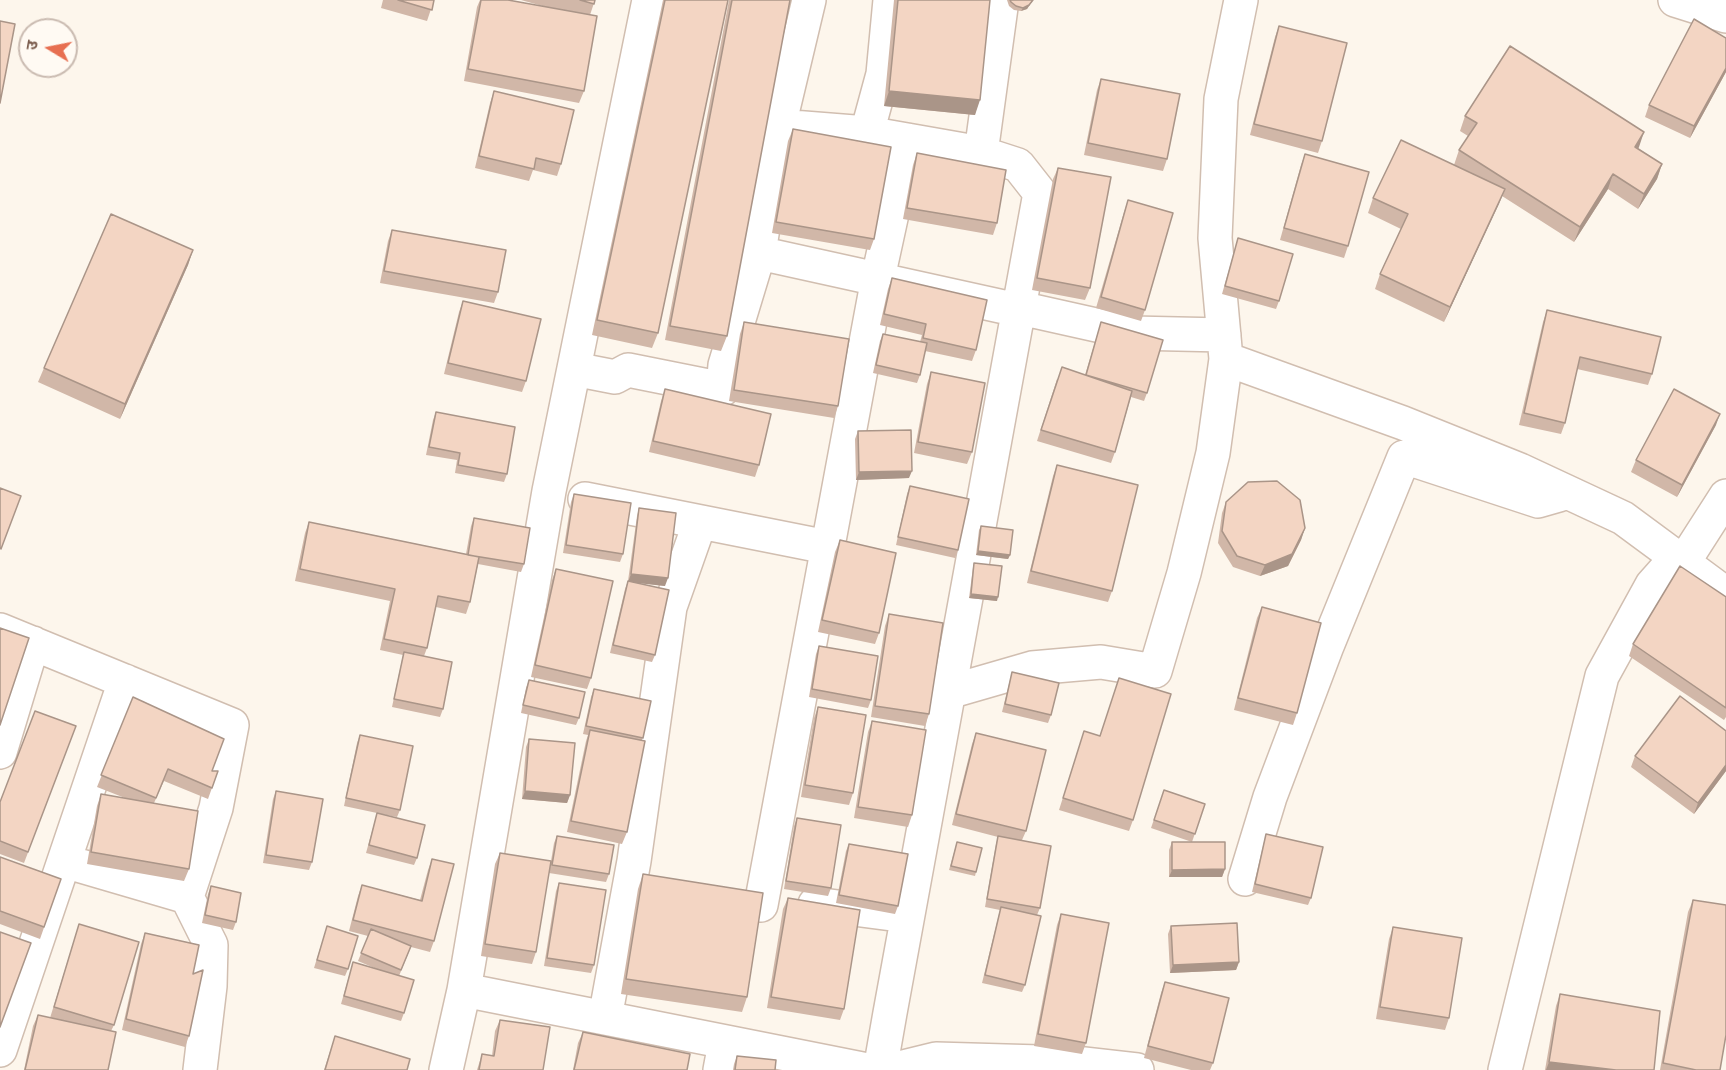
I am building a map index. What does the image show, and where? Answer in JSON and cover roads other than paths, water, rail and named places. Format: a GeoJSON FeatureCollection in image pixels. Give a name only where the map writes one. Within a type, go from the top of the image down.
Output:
{"type":"FeatureCollection","features":[{"type":"Feature","properties":{"kind":"street"},"geometry":{"type":"LineString","coordinates":[[446,1070],[464,990],[549,491],[649,0]]}},
{"type":"Feature","properties":{"kind":"street"},"geometry":{"type":"LineString","coordinates":[[574,369],[615,377],[628,370],[723,389],[725,365],[759,253],[779,126],[808,0]]}},
{"type":"Feature","properties":{"kind":"street"},"geometry":{"type":"LineString","coordinates":[[867,133],[883,75],[890,0]]}},
{"type":"Feature","properties":{"kind":"street"},"geometry":{"type":"LineString","coordinates":[[981,153],[1002,0]]}},
{"type":"Feature","properties":{"kind":"street"},"geometry":{"type":"LineString","coordinates":[[949,692],[1032,668],[1101,662],[1155,671],[1184,573],[1213,453],[1225,347],[1215,238],[1221,99],[1241,0]]}},
{"type":"Feature","properties":{"kind":"street"},"geometry":{"type":"LineString","coordinates":[[1675,0],[1726,16]]}},
{"type":"Feature","properties":{"kind":"street"},"geometry":{"type":"LineString","coordinates":[[779,126],[867,133],[981,153],[1018,165],[1040,193],[880,1070]]}},
{"type":"Feature","properties":{"kind":"street"},"geometry":{"type":"LineString","coordinates":[[762,905],[878,278],[908,140]]}},
{"type":"Feature","properties":{"kind":"street"},"geometry":{"type":"LineString","coordinates":[[759,253],[1132,333],[1225,347],[1403,423],[1521,470],[1623,518],[1726,594]]}},
{"type":"Feature","properties":{"kind":"street"},"geometry":{"type":"LineString","coordinates":[[1245,879],[1279,775],[1404,457],[1538,501],[1568,492]]}},
{"type":"Feature","properties":{"kind":"street"},"geometry":{"type":"LineString","coordinates":[[549,491],[827,547]]}},
{"type":"Feature","properties":{"kind":"street"},"geometry":{"type":"LineString","coordinates":[[1504,1070],[1602,676],[1652,585],[1680,561],[1726,496]]}},
{"type":"Feature","properties":{"kind":"street"},"geometry":{"type":"LineString","coordinates":[[605,1018],[631,876],[670,607],[700,522]]}},
{"type":"Feature","properties":{"kind":"street"},"geometry":{"type":"LineString","coordinates":[[0,630],[232,725],[216,808],[187,897],[211,945],[210,986],[200,1070]]}},
{"type":"Feature","properties":{"kind":"street"},"geometry":{"type":"LineString","coordinates":[[0,752],[33,643]]}},
{"type":"Feature","properties":{"kind":"street"},"geometry":{"type":"LineString","coordinates":[[0,1050],[125,681]]}},
{"type":"Feature","properties":{"kind":"street"},"geometry":{"type":"LineString","coordinates":[[64,861],[187,897]]}},
{"type":"Feature","properties":{"kind":"street"},"geometry":{"type":"LineString","coordinates":[[631,876],[664,883]]}},
{"type":"Feature","properties":{"kind":"street"},"geometry":{"type":"LineString","coordinates":[[729,898],[762,905],[788,901],[907,916]]}},
{"type":"Feature","properties":{"kind":"street"},"geometry":{"type":"LineString","coordinates":[[464,990],[605,1018],[722,1056],[867,1070]]}},
{"type":"Feature","properties":{"kind":"street"},"geometry":{"type":"LineString","coordinates":[[891,1070],[935,1065],[1074,1066],[1137,1070]]}}]}
